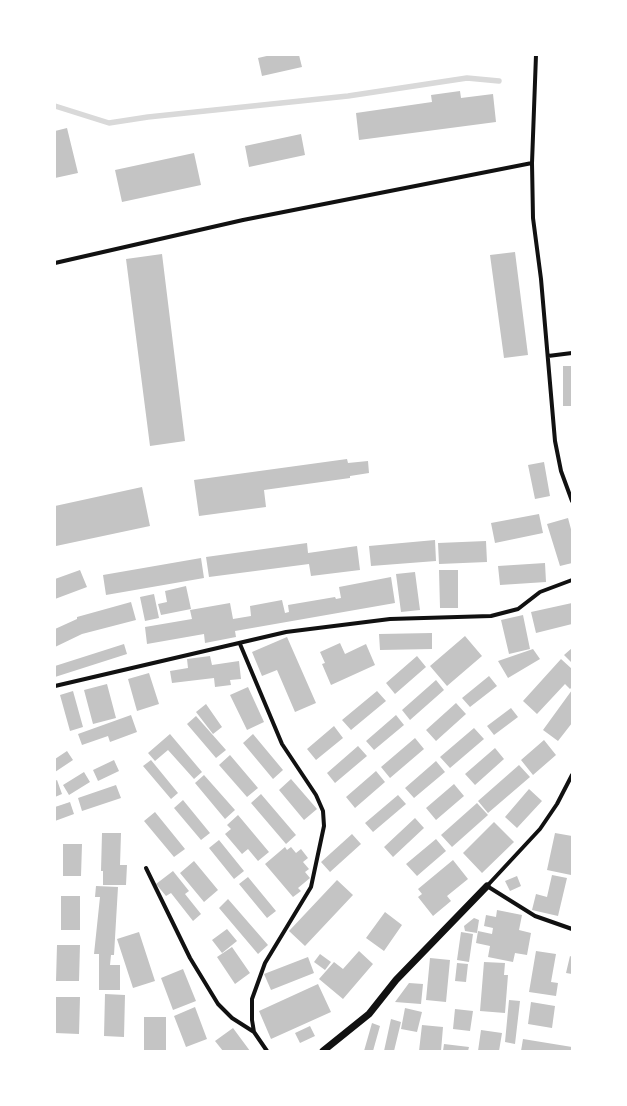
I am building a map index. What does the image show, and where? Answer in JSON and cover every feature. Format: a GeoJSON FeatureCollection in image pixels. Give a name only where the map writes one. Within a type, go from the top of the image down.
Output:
{"type":"FeatureCollection","features":[{"type":"Feature","properties":{"kind":"street"},"geometry":{"type":"LineString","coordinates":[[536,55],[532,163],[533,218],[548,356],[555,441],[561,471],[572,501]]}},
{"type":"Feature","properties":{"kind":"street"},"geometry":{"type":"LineString","coordinates":[[55,263],[243,220],[532,163]]}},
{"type":"Feature","properties":{"kind":"street"},"geometry":{"type":"LineString","coordinates":[[548,356],[572,353]]}},
{"type":"Feature","properties":{"kind":"street"},"geometry":{"type":"LineString","coordinates":[[55,686],[185,654],[240,644],[286,632],[390,619],[491,616],[518,609],[540,592],[572,580]]}},
{"type":"Feature","properties":{"kind":"street"},"geometry":{"type":"LineString","coordinates":[[240,644],[282,744],[316,795],[323,811],[324,826],[312,887],[265,963],[252,999],[252,1020],[254,1032]]}},
{"type":"Feature","properties":{"kind":"street"},"geometry":{"type":"LineString","coordinates":[[323,1051],[369,1014],[396,980],[540,830],[557,804],[572,775]]}},
{"type":"Feature","properties":{"kind":"street"},"geometry":{"type":"LineString","coordinates":[[146,868],[190,958],[218,1004],[232,1018],[254,1032],[267,1051]]}},
{"type":"Feature","properties":{"kind":"street"},"geometry":{"type":"LineString","coordinates":[[487,886],[535,916],[572,929]]}},
{"type":"Feature","properties":{"kind":"building"},"geometry":{"type":"Polygon","coordinates":[[[271,55],[299,55],[302,67],[262,76],[258,58],[271,55]]]}},
{"type":"Feature","properties":{"kind":"building"},"geometry":{"type":"Polygon","coordinates":[[[460,91],[461,98],[493,94],[496,122],[359,140],[356,113],[432,102],[431,95],[460,91]]]}},
{"type":"Feature","properties":{"kind":"building"},"geometry":{"type":"Polygon","coordinates":[[[67,128],[78,173],[55,178],[55,131],[67,128]]]}},
{"type":"Feature","properties":{"kind":"building"},"geometry":{"type":"Polygon","coordinates":[[[301,134],[305,155],[249,167],[245,146],[301,134]]]}},
{"type":"Feature","properties":{"kind":"building"},"geometry":{"type":"Polygon","coordinates":[[[194,153],[201,185],[122,202],[115,170],[194,153]]]}},
{"type":"Feature","properties":{"kind":"building"},"geometry":{"type":"Polygon","coordinates":[[[515,252],[528,355],[504,358],[490,255],[515,252]]]}},
{"type":"Feature","properties":{"kind":"building"},"geometry":{"type":"Polygon","coordinates":[[[162,254],[185,441],[150,446],[126,259],[162,254]]]}},
{"type":"Feature","properties":{"kind":"building"},"geometry":{"type":"Polygon","coordinates":[[[563,366],[572,366],[572,406],[563,406],[563,366]]]}},
{"type":"Feature","properties":{"kind":"building"},"geometry":{"type":"Polygon","coordinates":[[[347,459],[348,463],[368,461],[369,473],[350,476],[350,478],[264,490],[266,507],[199,516],[194,480],[347,459]]]}},
{"type":"Feature","properties":{"kind":"building"},"geometry":{"type":"Polygon","coordinates":[[[544,462],[550,496],[535,499],[528,465],[544,462]]]}},
{"type":"Feature","properties":{"kind":"building"},"geometry":{"type":"Polygon","coordinates":[[[142,487],[150,526],[56,546],[55,506],[142,487]]]}},
{"type":"Feature","properties":{"kind":"building"},"geometry":{"type":"Polygon","coordinates":[[[539,514],[543,533],[495,543],[491,523],[539,514]]]}},
{"type":"Feature","properties":{"kind":"building"},"geometry":{"type":"Polygon","coordinates":[[[568,518],[572,533],[572,563],[560,566],[547,524],[568,518]]]}},
{"type":"Feature","properties":{"kind":"building"},"geometry":{"type":"Polygon","coordinates":[[[435,540],[436,561],[371,566],[369,546],[435,540]]]}},
{"type":"Feature","properties":{"kind":"building"},"geometry":{"type":"Polygon","coordinates":[[[486,541],[487,562],[439,564],[438,543],[486,541]]]}},
{"type":"Feature","properties":{"kind":"building"},"geometry":{"type":"Polygon","coordinates":[[[307,543],[308,553],[357,546],[360,570],[311,576],[309,564],[209,577],[206,557],[307,543]]]}},
{"type":"Feature","properties":{"kind":"building"},"geometry":{"type":"Polygon","coordinates":[[[201,558],[204,578],[106,595],[103,575],[201,558]]]}},
{"type":"Feature","properties":{"kind":"building"},"geometry":{"type":"Polygon","coordinates":[[[545,563],[546,582],[500,585],[498,566],[545,563]]]}},
{"type":"Feature","properties":{"kind":"building"},"geometry":{"type":"Polygon","coordinates":[[[80,570],[87,587],[55,599],[55,579],[80,570]]]}},
{"type":"Feature","properties":{"kind":"building"},"geometry":{"type":"Polygon","coordinates":[[[439,570],[458,570],[458,608],[440,608],[439,570]]]}},
{"type":"Feature","properties":{"kind":"building"},"geometry":{"type":"Polygon","coordinates":[[[415,572],[420,610],[401,612],[396,574],[415,572]]]}},
{"type":"Feature","properties":{"kind":"building"},"geometry":{"type":"Polygon","coordinates":[[[391,577],[395,603],[235,631],[236,637],[205,643],[204,634],[147,644],[145,627],[192,619],[190,610],[230,603],[233,619],[251,616],[250,606],[282,600],[285,613],[289,612],[288,605],[335,597],[336,599],[341,598],[339,587],[391,577]]]}},
{"type":"Feature","properties":{"kind":"building"},"geometry":{"type":"Polygon","coordinates":[[[186,586],[191,609],[161,615],[158,604],[167,602],[165,591],[186,586]]]}},
{"type":"Feature","properties":{"kind":"building"},"geometry":{"type":"Polygon","coordinates":[[[154,594],[159,618],[145,621],[140,597],[154,594]]]}},
{"type":"Feature","properties":{"kind":"building"},"geometry":{"type":"Polygon","coordinates":[[[131,602],[136,620],[82,634],[55,647],[55,629],[77,619],[77,617],[131,602]]]}},
{"type":"Feature","properties":{"kind":"building"},"geometry":{"type":"Polygon","coordinates":[[[572,603],[572,624],[536,633],[531,612],[572,603]]]}},
{"type":"Feature","properties":{"kind":"building"},"geometry":{"type":"Polygon","coordinates":[[[523,615],[530,649],[509,654],[501,620],[523,615]]]}},
{"type":"Feature","properties":{"kind":"building"},"geometry":{"type":"Polygon","coordinates":[[[432,633],[432,649],[380,650],[379,634],[432,633]]]}},
{"type":"Feature","properties":{"kind":"building"},"geometry":{"type":"Polygon","coordinates":[[[465,636],[482,656],[447,686],[430,666],[465,636]]]}},
{"type":"Feature","properties":{"kind":"building"},"geometry":{"type":"Polygon","coordinates":[[[287,637],[316,703],[295,712],[277,670],[262,676],[252,652],[287,637]]]}},
{"type":"Feature","properties":{"kind":"building"},"geometry":{"type":"Polygon","coordinates":[[[340,643],[345,654],[366,644],[375,665],[331,685],[322,664],[325,663],[320,652],[340,643]]]}},
{"type":"Feature","properties":{"kind":"building"},"geometry":{"type":"Polygon","coordinates":[[[124,644],[127,654],[55,677],[55,666],[124,644]]]}},
{"type":"Feature","properties":{"kind":"building"},"geometry":{"type":"Polygon","coordinates":[[[572,648],[572,663],[564,655],[572,648]]]}},
{"type":"Feature","properties":{"kind":"building"},"geometry":{"type":"Polygon","coordinates":[[[533,649],[540,659],[508,678],[498,661],[533,649]]]}},
{"type":"Feature","properties":{"kind":"building"},"geometry":{"type":"Polygon","coordinates":[[[210,656],[212,665],[239,661],[241,679],[230,680],[231,685],[215,687],[214,678],[172,683],[170,671],[188,668],[187,659],[210,656]]]}},
{"type":"Feature","properties":{"kind":"building"},"geometry":{"type":"Polygon","coordinates":[[[417,656],[426,667],[395,694],[386,683],[417,656]]]}},
{"type":"Feature","properties":{"kind":"building"},"geometry":{"type":"Polygon","coordinates":[[[561,659],[572,669],[572,687],[570,689],[565,684],[537,714],[523,701],[561,659]]]}},
{"type":"Feature","properties":{"kind":"building"},"geometry":{"type":"Polygon","coordinates":[[[149,673],[159,704],[137,711],[128,679],[149,673]]]}},
{"type":"Feature","properties":{"kind":"building"},"geometry":{"type":"Polygon","coordinates":[[[489,676],[497,686],[470,707],[462,698],[489,676]]]}},
{"type":"Feature","properties":{"kind":"building"},"geometry":{"type":"Polygon","coordinates":[[[436,680],[444,690],[410,720],[402,710],[436,680]]]}},
{"type":"Feature","properties":{"kind":"building"},"geometry":{"type":"Polygon","coordinates":[[[107,684],[116,718],[93,724],[84,690],[107,684]]]}},
{"type":"Feature","properties":{"kind":"building"},"geometry":{"type":"Polygon","coordinates":[[[248,687],[264,722],[247,730],[230,695],[248,687]]]}},
{"type":"Feature","properties":{"kind":"building"},"geometry":{"type":"Polygon","coordinates":[[[572,690],[572,723],[558,741],[543,730],[572,690]]]}},
{"type":"Feature","properties":{"kind":"building"},"geometry":{"type":"Polygon","coordinates":[[[73,691],[83,727],[70,731],[60,695],[73,691]]]}},
{"type":"Feature","properties":{"kind":"building"},"geometry":{"type":"Polygon","coordinates":[[[377,691],[386,701],[351,730],[342,720],[377,691]]]}},
{"type":"Feature","properties":{"kind":"building"},"geometry":{"type":"Polygon","coordinates":[[[456,703],[466,714],[436,741],[426,730],[456,703]]]}},
{"type":"Feature","properties":{"kind":"building"},"geometry":{"type":"Polygon","coordinates":[[[206,704],[222,727],[213,734],[196,712],[206,704]]]}},
{"type":"Feature","properties":{"kind":"building"},"geometry":{"type":"Polygon","coordinates":[[[511,708],[518,717],[494,735],[487,726],[511,708]]]}},
{"type":"Feature","properties":{"kind":"building"},"geometry":{"type":"Polygon","coordinates":[[[131,715],[137,732],[110,742],[108,736],[82,745],[78,734],[131,715]]]}},
{"type":"Feature","properties":{"kind":"building"},"geometry":{"type":"Polygon","coordinates":[[[396,715],[404,725],[374,750],[366,741],[396,715]]]}},
{"type":"Feature","properties":{"kind":"building"},"geometry":{"type":"Polygon","coordinates":[[[196,716],[226,750],[216,758],[187,724],[196,716]]]}},
{"type":"Feature","properties":{"kind":"building"},"geometry":{"type":"Polygon","coordinates":[[[334,726],[343,738],[316,760],[307,749],[334,726]]]}},
{"type":"Feature","properties":{"kind":"building"},"geometry":{"type":"Polygon","coordinates":[[[474,728],[484,739],[450,768],[440,757],[474,728]]]}},
{"type":"Feature","properties":{"kind":"building"},"geometry":{"type":"Polygon","coordinates":[[[170,734],[202,772],[194,779],[168,750],[155,761],[148,753],[170,734]]]}},
{"type":"Feature","properties":{"kind":"building"},"geometry":{"type":"Polygon","coordinates":[[[253,734],[283,770],[273,779],[243,743],[253,734]]]}},
{"type":"Feature","properties":{"kind":"building"},"geometry":{"type":"Polygon","coordinates":[[[415,738],[424,749],[390,778],[381,767],[415,738]]]}},
{"type":"Feature","properties":{"kind":"building"},"geometry":{"type":"Polygon","coordinates":[[[544,740],[556,755],[533,775],[521,760],[544,740]]]}},
{"type":"Feature","properties":{"kind":"building"},"geometry":{"type":"Polygon","coordinates":[[[358,746],[367,756],[335,783],[327,773],[358,746]]]}},
{"type":"Feature","properties":{"kind":"building"},"geometry":{"type":"Polygon","coordinates":[[[495,748],[504,759],[475,785],[465,774],[495,748]]]}},
{"type":"Feature","properties":{"kind":"building"},"geometry":{"type":"Polygon","coordinates":[[[67,751],[73,760],[55,772],[55,759],[67,751]]]}},
{"type":"Feature","properties":{"kind":"building"},"geometry":{"type":"Polygon","coordinates":[[[230,755],[258,788],[247,797],[219,765],[230,755]]]}},
{"type":"Feature","properties":{"kind":"building"},"geometry":{"type":"Polygon","coordinates":[[[114,760],[119,771],[98,781],[93,770],[114,760]]]}},
{"type":"Feature","properties":{"kind":"building"},"geometry":{"type":"Polygon","coordinates":[[[151,760],[178,793],[171,799],[143,766],[151,760]]]}},
{"type":"Feature","properties":{"kind":"building"},"geometry":{"type":"Polygon","coordinates":[[[436,761],[445,772],[414,798],[405,788],[436,761]]]}},
{"type":"Feature","properties":{"kind":"building"},"geometry":{"type":"Polygon","coordinates":[[[519,765],[530,777],[488,813],[478,801],[519,765]]]}},
{"type":"Feature","properties":{"kind":"building"},"geometry":{"type":"Polygon","coordinates":[[[376,771],[385,782],[355,808],[346,797],[376,771]]]}},
{"type":"Feature","properties":{"kind":"building"},"geometry":{"type":"Polygon","coordinates":[[[84,772],[90,782],[69,795],[63,785],[84,772]]]}},
{"type":"Feature","properties":{"kind":"building"},"geometry":{"type":"Polygon","coordinates":[[[204,775],[235,810],[225,819],[195,783],[204,775]]]}},
{"type":"Feature","properties":{"kind":"building"},"geometry":{"type":"Polygon","coordinates":[[[291,779],[317,809],[304,820],[279,790],[291,779]]]}},
{"type":"Feature","properties":{"kind":"building"},"geometry":{"type":"Polygon","coordinates":[[[57,780],[62,794],[55,797],[55,781],[57,780]]]}},
{"type":"Feature","properties":{"kind":"building"},"geometry":{"type":"Polygon","coordinates":[[[454,784],[464,796],[436,820],[426,808],[454,784]]]}},
{"type":"Feature","properties":{"kind":"building"},"geometry":{"type":"Polygon","coordinates":[[[116,785],[121,798],[82,811],[78,798],[116,785]]]}},
{"type":"Feature","properties":{"kind":"building"},"geometry":{"type":"Polygon","coordinates":[[[529,789],[542,801],[517,828],[505,817],[529,789]]]}},
{"type":"Feature","properties":{"kind":"building"},"geometry":{"type":"Polygon","coordinates":[[[261,794],[296,835],[286,844],[251,803],[261,794]]]}},
{"type":"Feature","properties":{"kind":"building"},"geometry":{"type":"Polygon","coordinates":[[[398,795],[406,804],[373,832],[365,823],[398,795]]]}},
{"type":"Feature","properties":{"kind":"building"},"geometry":{"type":"Polygon","coordinates":[[[183,800],[210,833],[201,840],[174,808],[183,800]]]}},
{"type":"Feature","properties":{"kind":"building"},"geometry":{"type":"Polygon","coordinates":[[[70,802],[74,814],[55,821],[55,807],[70,802]]]}},
{"type":"Feature","properties":{"kind":"building"},"geometry":{"type":"Polygon","coordinates":[[[477,803],[488,815],[452,847],[441,835],[477,803]]]}},
{"type":"Feature","properties":{"kind":"building"},"geometry":{"type":"Polygon","coordinates":[[[155,812],[185,849],[174,857],[144,821],[155,812]]]}},
{"type":"Feature","properties":{"kind":"building"},"geometry":{"type":"Polygon","coordinates":[[[238,815],[269,852],[258,861],[248,849],[242,854],[225,834],[231,829],[227,825],[238,815]]]}},
{"type":"Feature","properties":{"kind":"building"},"geometry":{"type":"Polygon","coordinates":[[[415,818],[424,828],[393,857],[384,847],[415,818]]]}},
{"type":"Feature","properties":{"kind":"building"},"geometry":{"type":"Polygon","coordinates":[[[494,822],[514,842],[482,873],[463,853],[494,822]]]}},
{"type":"Feature","properties":{"kind":"building"},"geometry":{"type":"Polygon","coordinates":[[[102,833],[121,833],[120,865],[127,865],[126,885],[103,885],[103,871],[101,871],[102,833]]]}},
{"type":"Feature","properties":{"kind":"building"},"geometry":{"type":"Polygon","coordinates":[[[555,833],[572,836],[571,875],[547,870],[555,833]]]}},
{"type":"Feature","properties":{"kind":"building"},"geometry":{"type":"Polygon","coordinates":[[[352,834],[361,844],[330,872],[321,862],[352,834]]]}},
{"type":"Feature","properties":{"kind":"building"},"geometry":{"type":"Polygon","coordinates":[[[436,839],[446,851],[417,876],[406,864],[436,839]]]}},
{"type":"Feature","properties":{"kind":"building"},"geometry":{"type":"Polygon","coordinates":[[[219,840],[244,871],[234,879],[209,848],[219,840]]]}},
{"type":"Feature","properties":{"kind":"building"},"geometry":{"type":"Polygon","coordinates":[[[63,844],[82,844],[81,876],[63,876],[63,844]]]}},
{"type":"Feature","properties":{"kind":"building"},"geometry":{"type":"Polygon","coordinates":[[[285,847],[287,850],[291,847],[296,853],[301,849],[308,858],[303,862],[309,869],[305,872],[310,878],[298,888],[301,891],[293,897],[265,864],[285,847]]]}},
{"type":"Feature","properties":{"kind":"building"},"geometry":{"type":"Polygon","coordinates":[[[453,860],[468,879],[447,896],[451,901],[433,916],[418,897],[422,894],[418,889],[453,860]]]}},
{"type":"Feature","properties":{"kind":"building"},"geometry":{"type":"Polygon","coordinates":[[[194,861],[218,890],[204,902],[180,873],[194,861]]]}},
{"type":"Feature","properties":{"kind":"building"},"geometry":{"type":"Polygon","coordinates":[[[173,871],[189,891],[185,894],[201,914],[193,921],[171,893],[166,896],[156,884],[173,871]]]}},
{"type":"Feature","properties":{"kind":"building"},"geometry":{"type":"Polygon","coordinates":[[[552,875],[567,878],[558,916],[532,910],[536,894],[547,897],[552,875]]]}},
{"type":"Feature","properties":{"kind":"building"},"geometry":{"type":"Polygon","coordinates":[[[517,876],[521,886],[510,891],[505,881],[517,876]]]}},
{"type":"Feature","properties":{"kind":"building"},"geometry":{"type":"Polygon","coordinates":[[[248,877],[276,911],[267,918],[239,884],[248,877]]]}},
{"type":"Feature","properties":{"kind":"building"},"geometry":{"type":"Polygon","coordinates":[[[337,880],[353,895],[305,946],[289,931],[337,880]]]}},
{"type":"Feature","properties":{"kind":"building"},"geometry":{"type":"Polygon","coordinates":[[[96,886],[118,887],[114,955],[111,955],[110,965],[120,965],[120,990],[99,990],[99,954],[94,954],[100,897],[95,897],[96,886]]]}},
{"type":"Feature","properties":{"kind":"building"},"geometry":{"type":"Polygon","coordinates":[[[61,896],[80,896],[80,930],[61,930],[61,896]]]}},
{"type":"Feature","properties":{"kind":"building"},"geometry":{"type":"Polygon","coordinates":[[[228,899],[268,945],[258,954],[219,908],[228,899]]]}},
{"type":"Feature","properties":{"kind":"building"},"geometry":{"type":"Polygon","coordinates":[[[497,910],[522,915],[519,930],[531,933],[527,955],[515,953],[513,962],[488,957],[490,946],[476,943],[478,931],[492,934],[493,928],[484,926],[486,915],[496,917],[497,910]]]}},
{"type":"Feature","properties":{"kind":"building"},"geometry":{"type":"Polygon","coordinates":[[[385,912],[402,925],[384,951],[366,938],[385,912]]]}},
{"type":"Feature","properties":{"kind":"building"},"geometry":{"type":"Polygon","coordinates":[[[474,918],[479,920],[477,933],[465,931],[464,926],[474,918]]]}},
{"type":"Feature","properties":{"kind":"building"},"geometry":{"type":"Polygon","coordinates":[[[227,929],[237,941],[222,953],[212,940],[227,929]]]}},
{"type":"Feature","properties":{"kind":"building"},"geometry":{"type":"Polygon","coordinates":[[[139,932],[155,981],[133,988],[117,939],[139,932]]]}},
{"type":"Feature","properties":{"kind":"building"},"geometry":{"type":"Polygon","coordinates":[[[461,932],[473,934],[469,962],[457,960],[461,932]]]}},
{"type":"Feature","properties":{"kind":"building"},"geometry":{"type":"Polygon","coordinates":[[[57,945],[80,945],[79,981],[56,981],[57,945]]]}},
{"type":"Feature","properties":{"kind":"building"},"geometry":{"type":"Polygon","coordinates":[[[232,947],[250,973],[235,984],[217,957],[232,947]]]}},
{"type":"Feature","properties":{"kind":"building"},"geometry":{"type":"Polygon","coordinates":[[[359,951],[373,964],[343,999],[319,979],[334,962],[343,969],[359,951]]]}},
{"type":"Feature","properties":{"kind":"building"},"geometry":{"type":"Polygon","coordinates":[[[536,951],[556,954],[551,982],[558,983],[556,996],[529,992],[536,951]]]}},
{"type":"Feature","properties":{"kind":"building"},"geometry":{"type":"Polygon","coordinates":[[[320,954],[331,962],[325,970],[314,962],[320,954]]]}},
{"type":"Feature","properties":{"kind":"building"},"geometry":{"type":"Polygon","coordinates":[[[570,956],[572,957],[572,974],[566,973],[570,956]]]}},
{"type":"Feature","properties":{"kind":"building"},"geometry":{"type":"Polygon","coordinates":[[[308,957],[314,973],[271,990],[264,974],[308,957]]]}},
{"type":"Feature","properties":{"kind":"building"},"geometry":{"type":"Polygon","coordinates":[[[430,958],[450,960],[446,1002],[426,1000],[430,958]]]}},
{"type":"Feature","properties":{"kind":"building"},"geometry":{"type":"Polygon","coordinates":[[[484,962],[505,963],[504,975],[508,975],[505,1013],[480,1011],[484,962]]]}},
{"type":"Feature","properties":{"kind":"building"},"geometry":{"type":"Polygon","coordinates":[[[457,963],[468,964],[466,982],[455,981],[457,963]]]}},
{"type":"Feature","properties":{"kind":"building"},"geometry":{"type":"Polygon","coordinates":[[[183,969],[196,1001],[173,1010],[161,978],[183,969]]]}},
{"type":"Feature","properties":{"kind":"building"},"geometry":{"type":"Polygon","coordinates":[[[409,983],[423,984],[421,1004],[395,1002],[409,983]]]}},
{"type":"Feature","properties":{"kind":"building"},"geometry":{"type":"Polygon","coordinates":[[[318,984],[331,1012],[271,1039],[259,1011],[318,984]]]}},
{"type":"Feature","properties":{"kind":"building"},"geometry":{"type":"Polygon","coordinates":[[[105,994],[125,995],[124,1037],[104,1036],[105,994]]]}},
{"type":"Feature","properties":{"kind":"building"},"geometry":{"type":"Polygon","coordinates":[[[56,997],[80,997],[79,1034],[55,1033],[56,997]]]}},
{"type":"Feature","properties":{"kind":"building"},"geometry":{"type":"Polygon","coordinates":[[[509,1000],[520,1001],[515,1044],[505,1042],[509,1000]]]}},
{"type":"Feature","properties":{"kind":"building"},"geometry":{"type":"Polygon","coordinates":[[[531,1002],[555,1006],[552,1028],[528,1024],[531,1002]]]}},
{"type":"Feature","properties":{"kind":"building"},"geometry":{"type":"Polygon","coordinates":[[[195,1007],[207,1039],[186,1047],[174,1016],[195,1007]]]}},
{"type":"Feature","properties":{"kind":"building"},"geometry":{"type":"Polygon","coordinates":[[[405,1008],[422,1012],[417,1032],[401,1029],[405,1008]]]}},
{"type":"Feature","properties":{"kind":"building"},"geometry":{"type":"Polygon","coordinates":[[[455,1009],[473,1011],[470,1031],[453,1029],[455,1009]]]}},
{"type":"Feature","properties":{"kind":"building"},"geometry":{"type":"Polygon","coordinates":[[[144,1017],[166,1017],[166,1051],[144,1051],[144,1017]]]}},
{"type":"Feature","properties":{"kind":"building"},"geometry":{"type":"Polygon","coordinates":[[[391,1019],[401,1022],[394,1051],[384,1051],[391,1019]]]}},
{"type":"Feature","properties":{"kind":"building"},"geometry":{"type":"Polygon","coordinates":[[[372,1023],[380,1026],[373,1051],[364,1051],[372,1023]]]}},
{"type":"Feature","properties":{"kind":"building"},"geometry":{"type":"Polygon","coordinates":[[[422,1025],[443,1027],[441,1051],[419,1051],[422,1025]]]}},
{"type":"Feature","properties":{"kind":"building"},"geometry":{"type":"Polygon","coordinates":[[[310,1026],[315,1036],[300,1043],[295,1033],[310,1026]]]}},
{"type":"Feature","properties":{"kind":"building"},"geometry":{"type":"Polygon","coordinates":[[[233,1028],[250,1051],[223,1051],[215,1041],[233,1028]]]}},
{"type":"Feature","properties":{"kind":"building"},"geometry":{"type":"Polygon","coordinates":[[[481,1030],[502,1033],[499,1051],[478,1051],[481,1030]]]}},
{"type":"Feature","properties":{"kind":"building"},"geometry":{"type":"Polygon","coordinates":[[[523,1039],[572,1047],[572,1051],[521,1051],[523,1039]]]}},
{"type":"Feature","properties":{"kind":"building"},"geometry":{"type":"Polygon","coordinates":[[[444,1044],[469,1047],[468,1051],[443,1051],[444,1044]]]}},
{"type":"Feature","properties":{"kind":"waterway"},"geometry":{"type":"LineString","coordinates":[[55,106],[109,123],[148,117],[348,96],[467,78],[499,81]]}}]}
